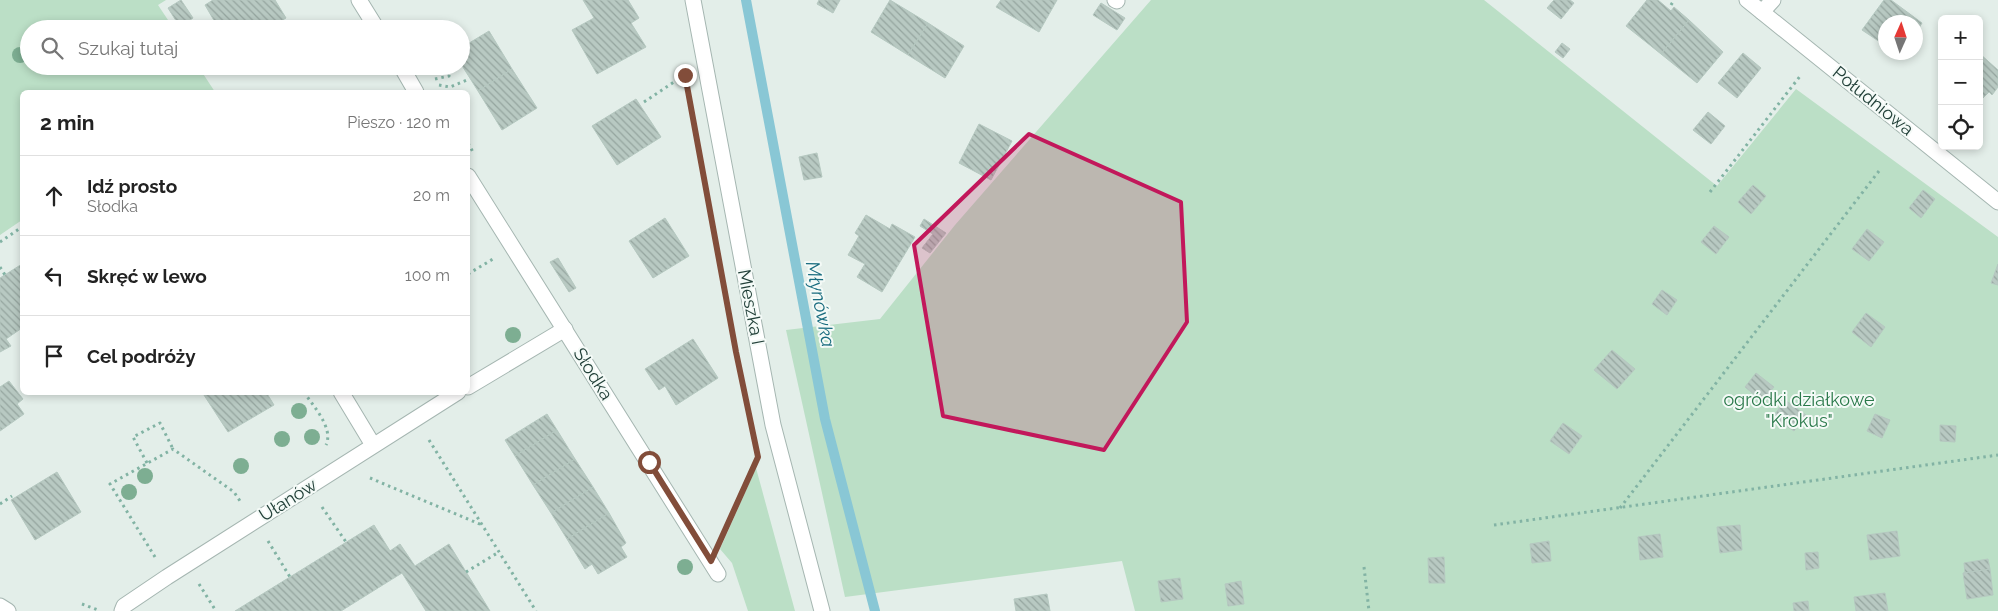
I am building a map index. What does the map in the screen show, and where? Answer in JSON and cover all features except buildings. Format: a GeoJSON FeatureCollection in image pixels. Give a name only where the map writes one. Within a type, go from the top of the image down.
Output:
{"type":"FeatureCollection","features":[{"type":"Feature","properties":{"kind":"street"},"geometry":{"type":"LineString","coordinates":[[359,0],[371,20]]}},
{"type":"Feature","properties":{"kind":"street","name":"Mieszka I"},"geometry":{"type":"LineString","coordinates":[[693,0],[773,424],[822,611]]}},
{"type":"Feature","properties":{"kind":"street","name":"Południowa"},"geometry":{"type":"LineString","coordinates":[[1747,0],[1998,202]]}},
{"type":"Feature","properties":{"kind":"street"},"geometry":{"type":"LineString","coordinates":[[1762,12],[1773,0]]}},
{"type":"Feature","properties":{"kind":"street"},"geometry":{"type":"LineString","coordinates":[[406,75],[415,90]]}},
{"type":"Feature","properties":{"kind":"street","name":"Słodka"},"geometry":{"type":"LineString","coordinates":[[470,179],[714,567]]}},
{"type":"Feature","properties":{"kind":"street"},"geometry":{"type":"LineString","coordinates":[[470,386],[564,329]]}},
{"type":"Feature","properties":{"kind":"street"},"geometry":{"type":"LineString","coordinates":[[343,395],[373,445]]}},
{"type":"Feature","properties":{"kind":"street","name":"Ułanów"},"geometry":{"type":"LineString","coordinates":[[122,611],[124,606],[167,576],[453,395]]}},
{"type":"Feature","properties":{"kind":"street"},"geometry":{"type":"LineString","coordinates":[[0,606],[8,611]]}},
{"type":"Feature","properties":{"kind":"path"},"geometry":{"type":"LineString","coordinates":[[1671,5],[1674,0]]}},
{"type":"Feature","properties":{"kind":"path"},"geometry":{"type":"LineString","coordinates":[[1710,192],[1816,55]]}},
{"type":"Feature","properties":{"kind":"path"},"geometry":{"type":"LineString","coordinates":[[430,82],[449,75]]}},
{"type":"Feature","properties":{"kind":"path"},"geometry":{"type":"LineString","coordinates":[[644,102],[679,77],[685,75],[687,85]]}},
{"type":"Feature","properties":{"kind":"path"},"geometry":{"type":"LineString","coordinates":[[434,87],[438,85],[450,87],[467,80]]}},
{"type":"Feature","properties":{"kind":"path"},"geometry":{"type":"LineString","coordinates":[[1619,508],[1878,171]]}},
{"type":"Feature","properties":{"kind":"path"},"geometry":{"type":"LineString","coordinates":[[0,242],[20,228]]}},
{"type":"Feature","properties":{"kind":"path"},"geometry":{"type":"LineString","coordinates":[[0,267],[6,275]]}},
{"type":"Feature","properties":{"kind":"path"},"geometry":{"type":"LineString","coordinates":[[306,395],[326,426],[328,441],[314,462],[325,476]]}},
{"type":"Feature","properties":{"kind":"path"},"geometry":{"type":"LineString","coordinates":[[416,417],[535,609],[528,611]]}},
{"type":"Feature","properties":{"kind":"path"},"geometry":{"type":"LineString","coordinates":[[148,463],[133,436],[160,423],[173,448],[234,492],[254,522]]}},
{"type":"Feature","properties":{"kind":"path"},"geometry":{"type":"LineString","coordinates":[[167,576],[110,484],[173,448]]}},
{"type":"Feature","properties":{"kind":"path"},"geometry":{"type":"LineString","coordinates":[[1494,525],[1998,455]]}},
{"type":"Feature","properties":{"kind":"path"},"geometry":{"type":"LineString","coordinates":[[714,567],[758,457]]}},
{"type":"Feature","properties":{"kind":"path"},"geometry":{"type":"LineString","coordinates":[[368,476],[482,526]]}},
{"type":"Feature","properties":{"kind":"path"},"geometry":{"type":"LineString","coordinates":[[0,504],[12,496]]}},
{"type":"Feature","properties":{"kind":"path"},"geometry":{"type":"LineString","coordinates":[[321,505],[346,542]]}},
{"type":"Feature","properties":{"kind":"path"},"geometry":{"type":"LineString","coordinates":[[266,538],[290,577]]}},
{"type":"Feature","properties":{"kind":"path"},"geometry":{"type":"LineString","coordinates":[[466,572],[500,552]]}},
{"type":"Feature","properties":{"kind":"path"},"geometry":{"type":"LineString","coordinates":[[1364,567],[1369,611]]}},
{"type":"Feature","properties":{"kind":"path"},"geometry":{"type":"LineString","coordinates":[[197,581],[216,611]]}},
{"type":"Feature","properties":{"kind":"path"},"geometry":{"type":"LineString","coordinates":[[82,604],[102,611]]}},
{"type":"Feature","properties":{"kind":"highlighted area"},"geometry":{"type":"Polygon","coordinates":[[[1029,134],[1181,202],[1187,322],[1104,450],[943,416],[914,245],[1029,134]]]}},
{"type":"Feature","properties":{"kind":"green space"},"geometry":{"type":"Polygon","coordinates":[[[0,0],[166,0],[158,5],[168,20],[20,20],[20,75],[204,75],[214,90],[20,90],[20,221],[0,235],[0,0]]]}},
{"type":"Feature","properties":{"kind":"green space","name":"ogródki działkowe \"Krokus\""},"geometry":{"type":"Polygon","coordinates":[[[1151,0],[1484,0],[1717,186],[1796,89],[1998,237],[1998,611],[1135,611],[1122,561],[845,597],[786,330],[880,319],[955,225],[1151,0]]]}},
{"type":"Feature","properties":{"kind":"green space"},"geometry":{"type":"Polygon","coordinates":[[[756,468],[795,611],[748,611],[732,563],[720,549],[756,468]]]}},
{"type":"Feature","properties":{"kind":"waterway","name":"Młynówka"},"geometry":{"type":"LineString","coordinates":[[746,0],[825,419],[875,611]]}},
{"type":"Feature","properties":{"kind":"route"},"geometry":{"type":"LineString","coordinates":[[649,462],[711,561],[758,457],[736,352],[685,75]]}}]}
